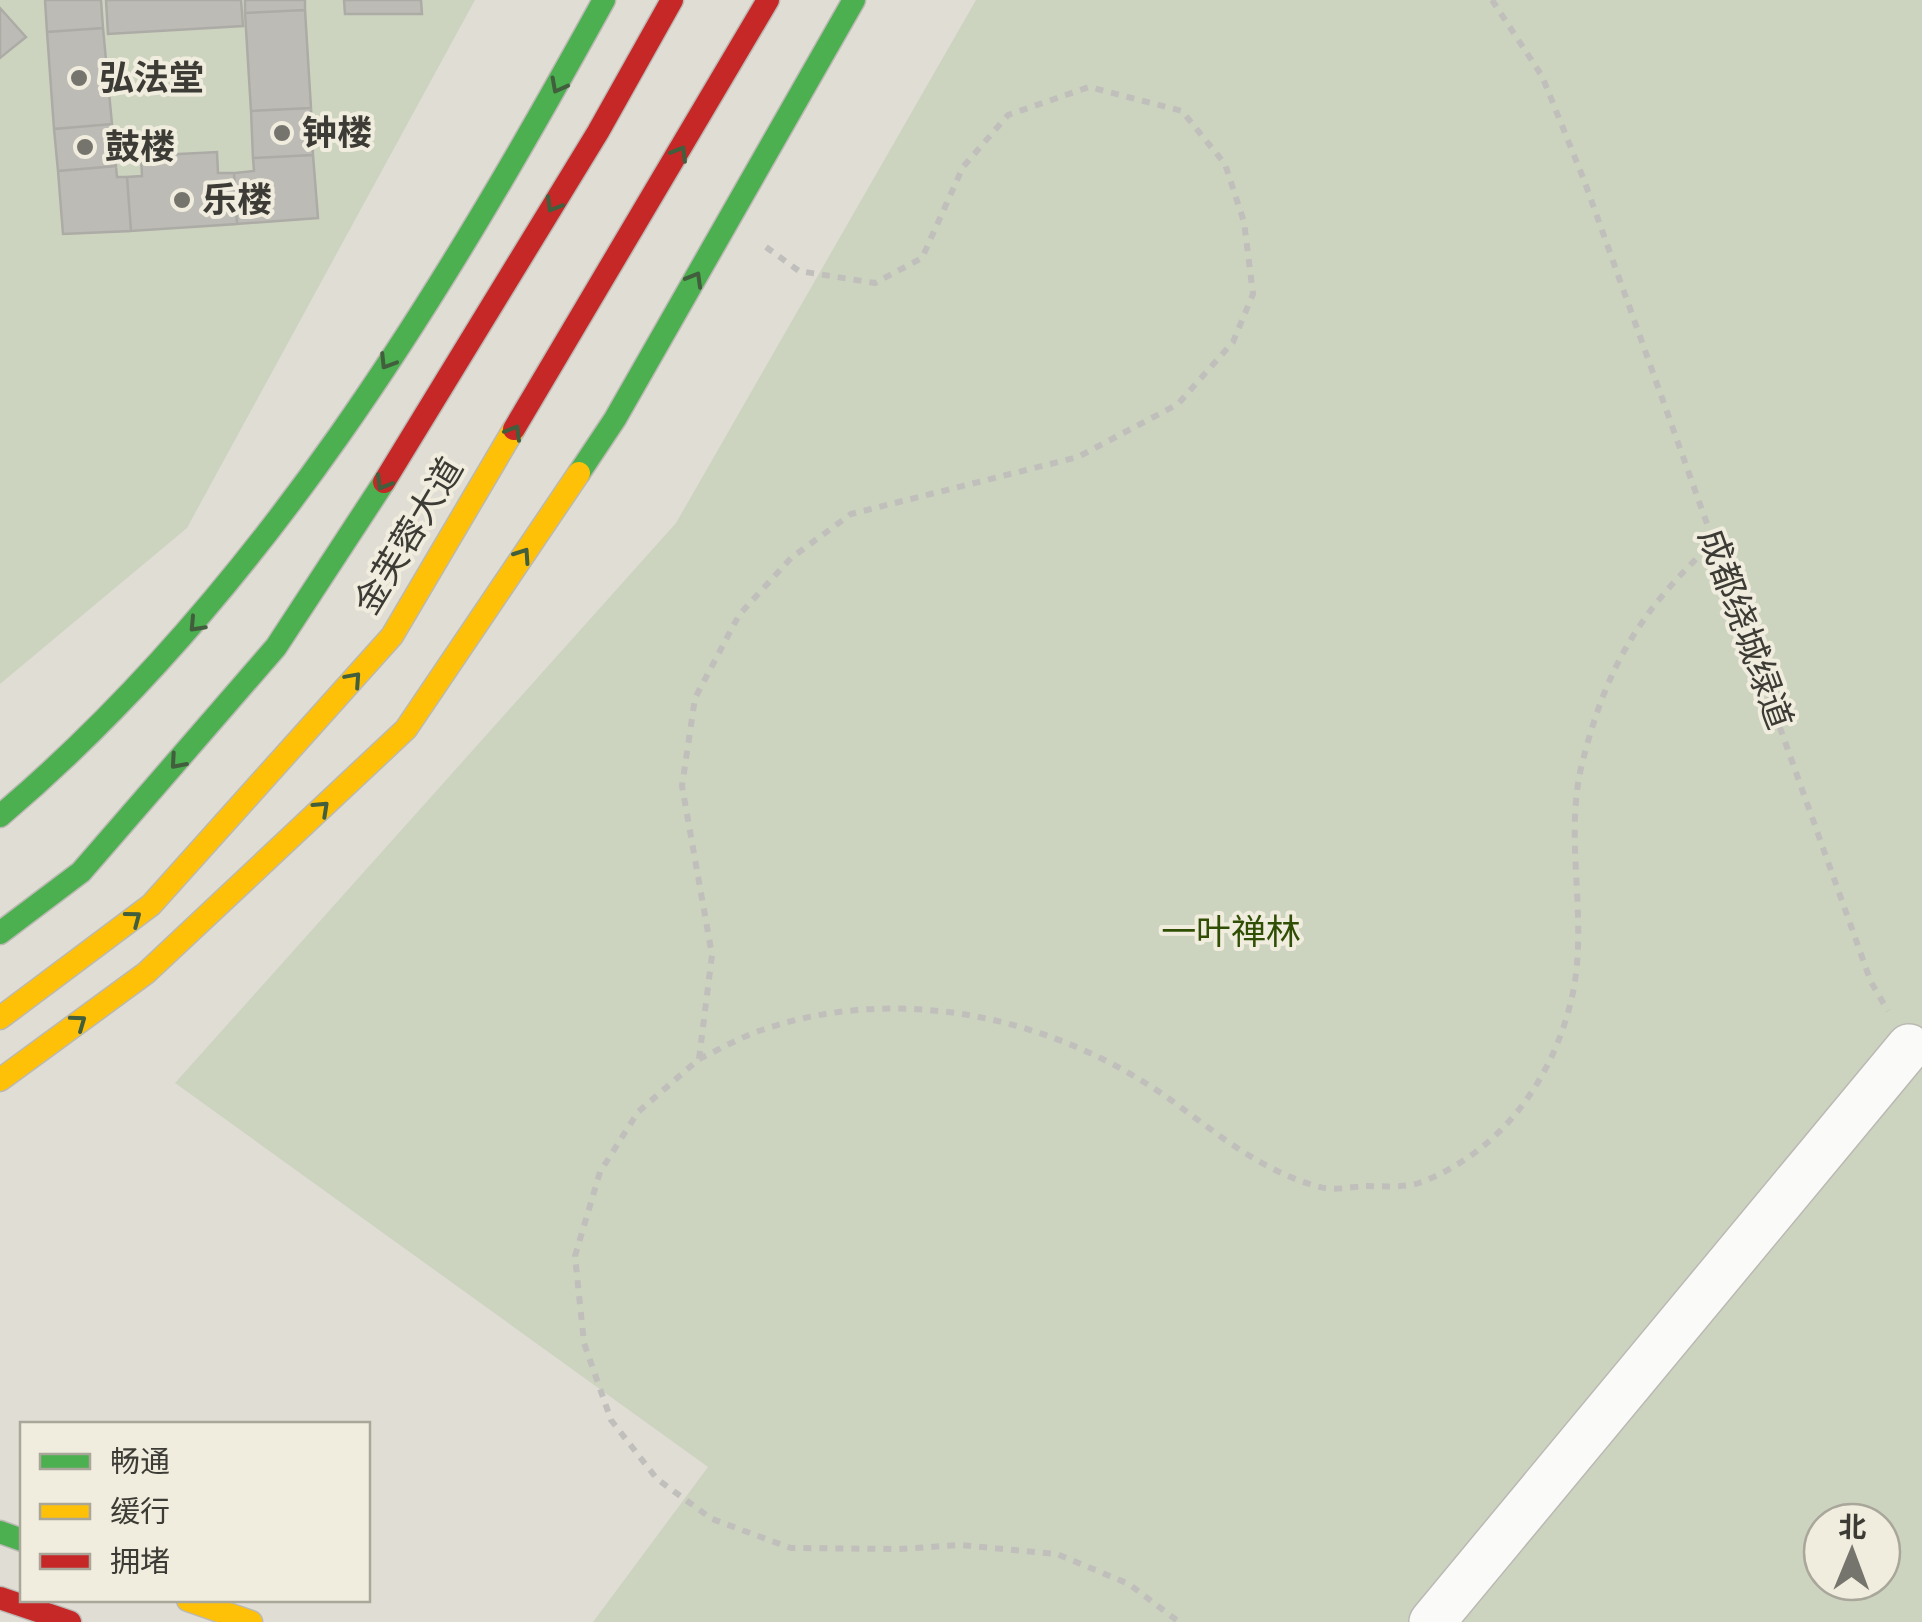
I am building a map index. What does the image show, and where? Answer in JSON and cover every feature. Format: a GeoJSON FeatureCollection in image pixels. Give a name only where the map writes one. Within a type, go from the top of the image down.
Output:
{"type":"FeatureCollection","features":[{"type":"Feature","properties":{"kind":"main road"},"geometry":{"type":"LineString","coordinates":[[0,816],[58,771],[215,604],[318,469],[534,129],[604,0]]}},
{"type":"Feature","properties":{"kind":"main road","name":"金芙蓉大道"},"geometry":{"type":"LineString","coordinates":[[0,932],[81,872],[276,647],[326,577],[598,132],[672,0]]}},
{"type":"Feature","properties":{"kind":"main road","name":"金芙蓉大道"},"geometry":{"type":"LineString","coordinates":[[0,1018],[152,905],[392,636],[768,0]]}},
{"type":"Feature","properties":{"kind":"main road"},"geometry":{"type":"LineString","coordinates":[[0,1080],[146,973],[406,729],[615,419],[854,0]]}},
{"type":"Feature","properties":{"kind":"main road"},"geometry":{"type":"LineString","coordinates":[[0,1598],[70,1622]]}},
{"type":"Feature","properties":{"kind":"main road"},"geometry":{"type":"LineString","coordinates":[[194,1602],[251,1622]]}},
{"type":"Feature","properties":{"kind":"street"},"geometry":{"type":"LineString","coordinates":[[1432,1622],[1908,1047]]}},
{"type":"Feature","properties":{"kind":"path","name":"成都绕城绿道"},"geometry":{"type":"LineString","coordinates":[[1492,0],[1542,76],[1584,180],[1871,982],[1908,1047]]}},
{"type":"Feature","properties":{"kind":"path"},"geometry":{"type":"LineString","coordinates":[[699,1058],[712,955],[682,786],[695,698],[739,615],[791,558],[851,514],[1078,457],[1178,404],[1232,342],[1252,294],[1244,222],[1225,164],[1182,111],[1089,86],[1008,115],[963,167],[922,258],[875,283],[800,271],[728,221]]}},
{"type":"Feature","properties":{"kind":"path"},"geometry":{"type":"LineString","coordinates":[[1179,1622],[1129,1584],[1057,1554],[960,1545],[900,1550],[791,1548],[712,1520],[657,1479],[611,1420],[584,1343],[574,1256],[600,1172],[638,1112],[699,1058],[762,1030],[851,1010],[909,1007],[1000,1020],[1082,1050],[1160,1092],[1253,1160],[1322,1188],[1416,1184],[1489,1146],[1548,1069],[1572,997],[1580,926],[1576,836],[1580,772],[1604,692],[1632,629],[1714,542]]}},
{"type":"Feature","properties":{"kind":"green space"},"geometry":{"type":"Polygon","coordinates":[[[0,0],[475,0],[187,528],[0,684],[0,0]]]}},
{"type":"Feature","properties":{"kind":"green space","name":"一叶禅林"},"geometry":{"type":"Polygon","coordinates":[[[976,0],[1922,0],[1922,1622],[593,1622],[708,1467],[175,1083],[676,523],[976,0]]]}},
{"type":"Feature","properties":{"kind":"building"},"geometry":{"type":"Polygon","coordinates":[[[45,0],[101,0],[103,28],[47,32],[45,0]]]}},
{"type":"Feature","properties":{"kind":"building"},"geometry":{"type":"Polygon","coordinates":[[[106,0],[241,0],[243,26],[108,34],[106,0]]]}},
{"type":"Feature","properties":{"kind":"building"},"geometry":{"type":"Polygon","coordinates":[[[245,0],[305,0],[305,10],[245,13],[245,0]]]}},
{"type":"Feature","properties":{"kind":"building"},"geometry":{"type":"Polygon","coordinates":[[[344,0],[421,0],[422,14],[345,14],[344,0]]]}},
{"type":"Feature","properties":{"kind":"building"},"geometry":{"type":"Polygon","coordinates":[[[0,8],[26,37],[0,58],[0,8]]]}},
{"type":"Feature","properties":{"kind":"building"},"geometry":{"type":"Polygon","coordinates":[[[305,10],[311,108],[251,111],[245,13],[305,10]]]}},
{"type":"Feature","properties":{"kind":"building","name":"弘法堂"},"geometry":{"type":"Polygon","coordinates":[[[103,28],[112,124],[54,129],[47,32],[103,28]]]}},
{"type":"Feature","properties":{"kind":"building","name":"钟楼"},"geometry":{"type":"Polygon","coordinates":[[[311,108],[313,155],[253,158],[251,111],[311,108]]]}},
{"type":"Feature","properties":{"kind":"building","name":"鼓楼"},"geometry":{"type":"Polygon","coordinates":[[[112,124],[116,166],[58,171],[54,129],[112,124]]]}},
{"type":"Feature","properties":{"kind":"building","name":"乐楼"},"geometry":{"type":"Polygon","coordinates":[[[217,152],[218,173],[234,173],[237,224],[131,231],[127,177],[142,176],[141,156],[217,152]]]}},
{"type":"Feature","properties":{"kind":"building"},"geometry":{"type":"Polygon","coordinates":[[[313,155],[318,218],[237,224],[234,173],[254,171],[253,158],[313,155]]]}},
{"type":"Feature","properties":{"kind":"building"},"geometry":{"type":"Polygon","coordinates":[[[116,166],[117,177],[127,177],[131,231],[63,234],[58,171],[116,166]]]}},
{"type":"Feature","properties":{"kind":"traffic: fast"},"geometry":{"type":"LineString","coordinates":[[0,816],[94,730],[181,637],[262,539],[410,330],[604,0]]}},
{"type":"Feature","properties":{"kind":"traffic: fast"},"geometry":{"type":"LineString","coordinates":[[579,473],[615,419],[854,0]]}},
{"type":"Feature","properties":{"kind":"traffic: fast"},"geometry":{"type":"LineString","coordinates":[[0,933],[81,872],[276,647],[384,482]]}},
{"type":"Feature","properties":{"kind":"traffic: fast"},"geometry":{"type":"LineString","coordinates":[[0,1532],[20,1539]]}},
{"type":"Feature","properties":{"kind":"traffic: slow"},"geometry":{"type":"LineString","coordinates":[[0,1018],[151,905],[392,636],[514,429]]}},
{"type":"Feature","properties":{"kind":"traffic: slow"},"geometry":{"type":"LineString","coordinates":[[0,1080],[146,973],[406,729],[579,473]]}},
{"type":"Feature","properties":{"kind":"traffic: slow"},"geometry":{"type":"LineString","coordinates":[[194,1602],[251,1622]]}},
{"type":"Feature","properties":{"kind":"traffic: jam"},"geometry":{"type":"LineString","coordinates":[[384,482],[598,132],[672,0]]}},
{"type":"Feature","properties":{"kind":"traffic: jam"},"geometry":{"type":"LineString","coordinates":[[514,429],[768,0]]}},
{"type":"Feature","properties":{"kind":"traffic: jam"},"geometry":{"type":"LineString","coordinates":[[0,1598],[70,1622]]}},
{"type":"Feature","properties":{"kind":"place","name":"弘法堂"},"geometry":{"type":"Point","coordinates":[79,78]}},
{"type":"Feature","properties":{"kind":"place","name":"钟楼"},"geometry":{"type":"Point","coordinates":[282,133]}},
{"type":"Feature","properties":{"kind":"place","name":"鼓楼"},"geometry":{"type":"Point","coordinates":[85,147]}},
{"type":"Feature","properties":{"kind":"place","name":"乐楼"},"geometry":{"type":"Point","coordinates":[182,200]}}]}
